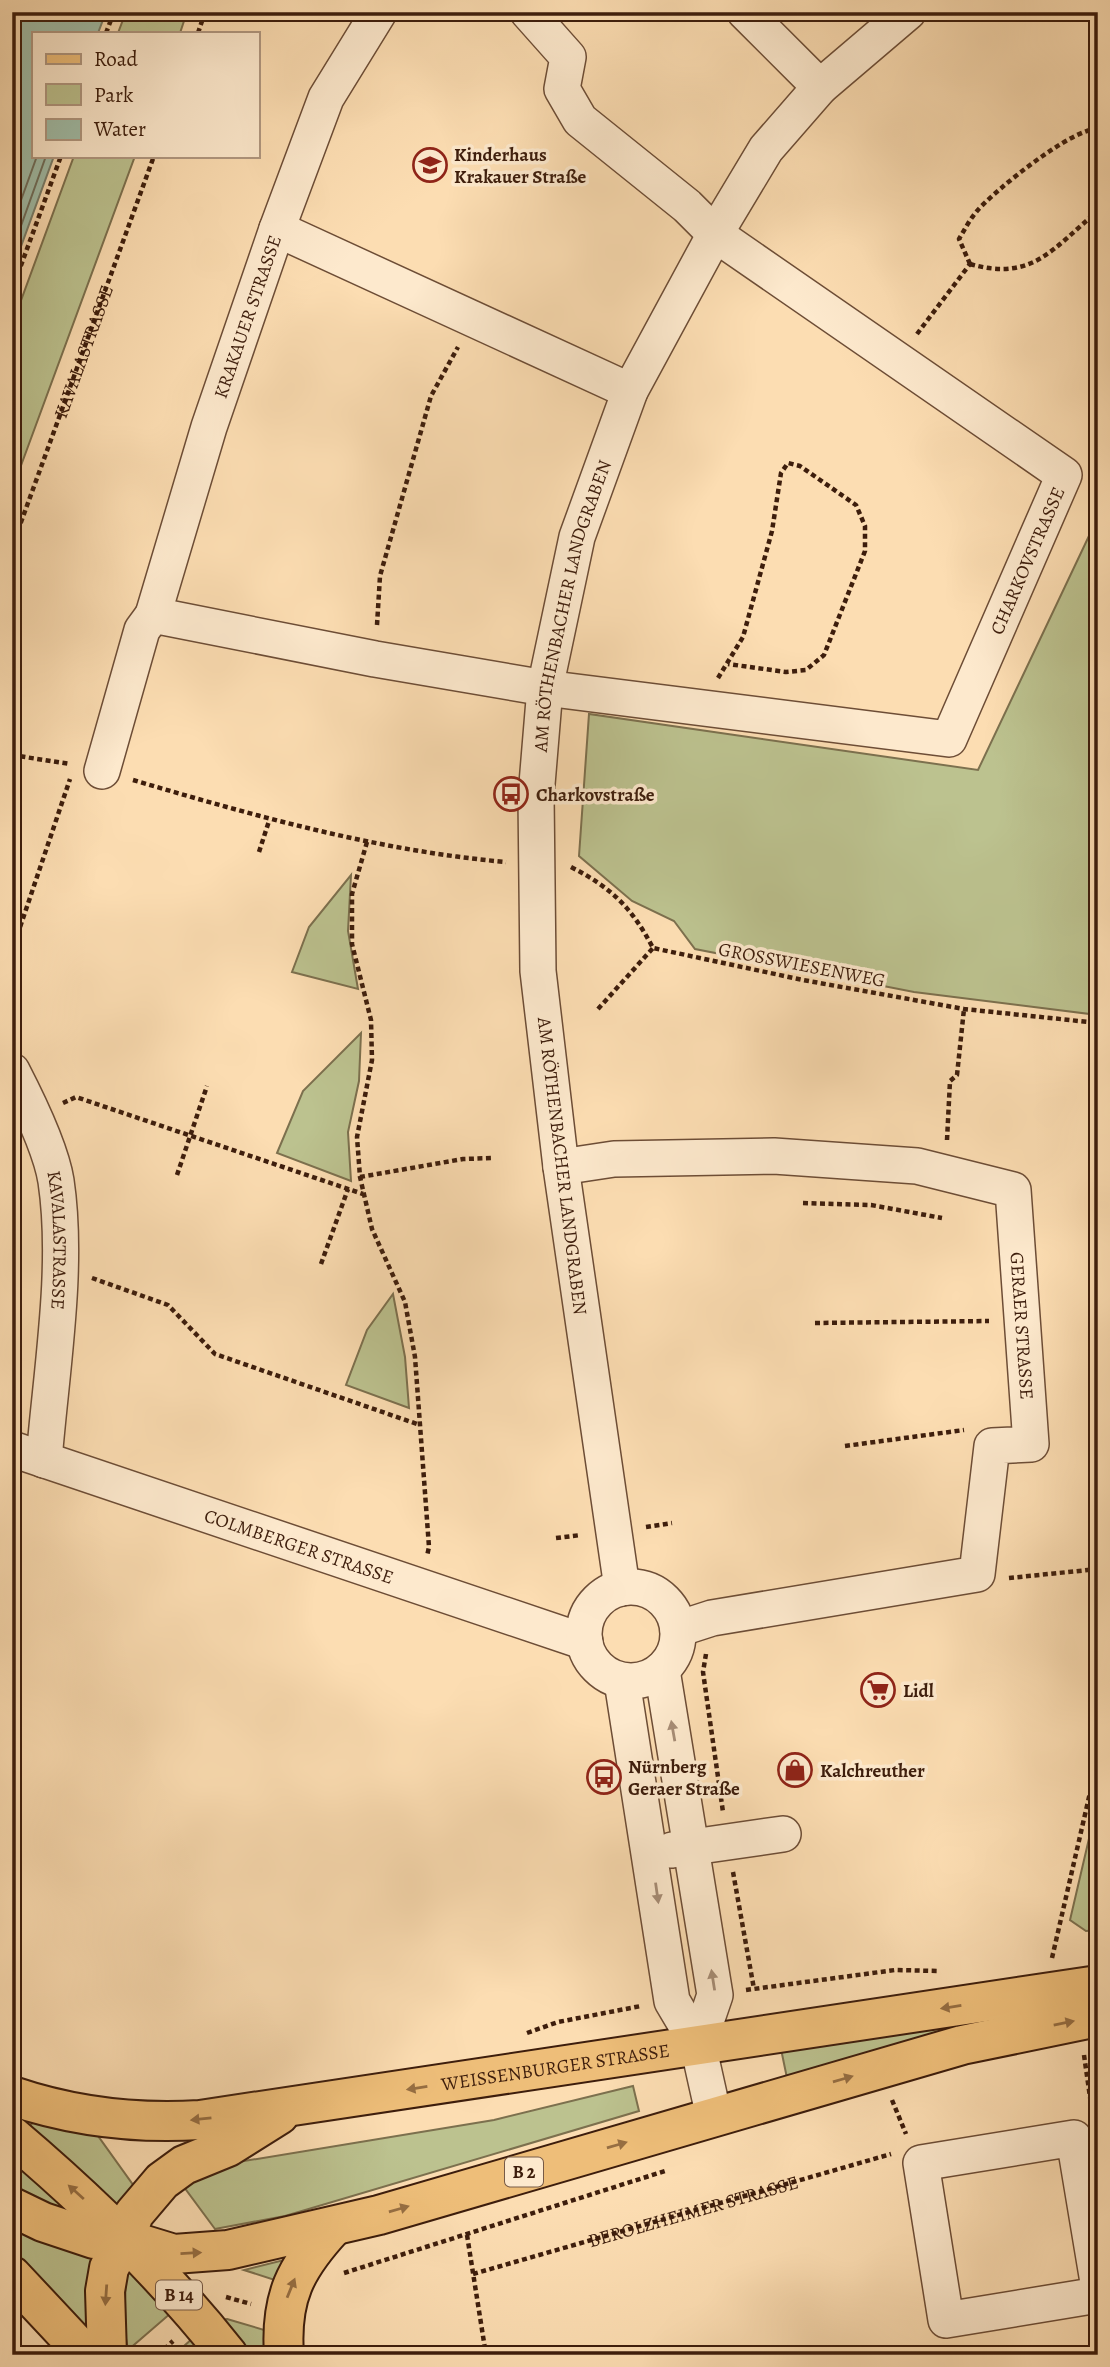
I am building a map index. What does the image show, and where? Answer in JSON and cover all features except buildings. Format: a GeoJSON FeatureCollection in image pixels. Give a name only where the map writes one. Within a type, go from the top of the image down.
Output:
{"type":"FeatureCollection","features":[{"type":"Feature","properties":{"kind":"main road","name":"WEISSENBURGER STRASSE"},"geometry":{"type":"LineString","coordinates":[[12,2096],[66,2112],[122,2121],[200,2120],[1098,1985]]}},
{"type":"Feature","properties":{"kind":"main road","name":"B 2"},"geometry":{"type":"LineString","coordinates":[[12,2207],[82,2236],[125,2239],[174,2254],[241,2247],[333,2227],[962,2045],[1098,2017]]}},
{"type":"Feature","properties":{"kind":"main road"},"geometry":{"type":"LineString","coordinates":[[107,2355],[105,2291],[109,2268],[125,2239],[134,2214],[162,2181],[184,2165],[228,2147],[293,2107]]}},
{"type":"Feature","properties":{"kind":"main road","name":"B 14"},"geometry":{"type":"LineString","coordinates":[[12,2136],[125,2239],[169,2284],[228,2355]]}},
{"type":"Feature","properties":{"kind":"main road"},"geometry":{"type":"LineString","coordinates":[[284,2355],[283,2314],[290,2287],[313,2249],[333,2227]]}},
{"type":"Feature","properties":{"kind":"main road"},"geometry":{"type":"LineString","coordinates":[[12,2276],[86,2355]]}},
{"type":"Feature","properties":{"kind":"street"},"geometry":{"type":"LineString","coordinates":[[277,229],[326,98],[379,12]]}},
{"type":"Feature","properties":{"kind":"street","name":"CHARKOVSTRASSE"},"geometry":{"type":"LineString","coordinates":[[528,12],[568,57],[562,89],[580,120],[687,206],[715,234],[1064,475],[949,739],[545,688]]}},
{"type":"Feature","properties":{"kind":"street"},"geometry":{"type":"LineString","coordinates":[[745,12],[820,87]]}},
{"type":"Feature","properties":{"kind":"street","name":"AM RÖTHENBACHER LANDGRABEN"},"geometry":{"type":"LineString","coordinates":[[622,1588],[561,1167],[538,971],[536,796],[545,688],[577,537],[630,391],[715,234],[766,149],[820,87],[908,12]]}},
{"type":"Feature","properties":{"kind":"street","name":"KRAKAUER STRASSE"},"geometry":{"type":"LineString","coordinates":[[102,771],[142,631],[153,615],[209,428],[277,229],[630,391]]}},
{"type":"Feature","properties":{"kind":"street"},"geometry":{"type":"LineString","coordinates":[[153,615],[375,659],[545,688]]}},
{"type":"Feature","properties":{"kind":"street","name":"KAVALASTRASSE"},"geometry":{"type":"LineString","coordinates":[[12,1071],[33,1116],[56,1178],[60,1266],[28,1455]]}},
{"type":"Feature","properties":{"kind":"street","name":"GERAER STRASSE"},"geometry":{"type":"LineString","coordinates":[[561,1167],[614,1159],[774,1156],[876,1162],[945,1171],[1013,1191],[1031,1444],[992,1447]]}},
{"type":"Feature","properties":{"kind":"street"},"geometry":{"type":"LineString","coordinates":[[678,1629],[712,1618],[977,1574],[992,1447]]}},
{"type":"Feature","properties":{"kind":"street","name":"COLMBERGER STRASSE"},"geometry":{"type":"LineString","coordinates":[[28,1455],[585,1642]]}},
{"type":"Feature","properties":{"kind":"street"},"geometry":{"type":"LineString","coordinates":[[622,1588],[648,1590],[659,1596],[675,1616],[678,1629],[677,1645],[662,1670],[636,1681],[622,1681],[598,1667],[585,1642],[584,1630],[592,1607],[601,1598],[622,1588]]}},
{"type":"Feature","properties":{"kind":"street"},"geometry":{"type":"LineString","coordinates":[[662,1670],[693,1847],[715,1995],[698,2045]]}},
{"type":"Feature","properties":{"kind":"street"},"geometry":{"type":"LineString","coordinates":[[622,1681],[672,2001],[698,2045],[714,2117]]}},
{"type":"Feature","properties":{"kind":"street"},"geometry":{"type":"LineString","coordinates":[[651,1853],[783,1834]]}},
{"type":"Feature","properties":{"kind":"street"},"geometry":{"type":"LineString","coordinates":[[1098,2281],[1074,2138],[921,2164],[946,2320],[1098,2295]]}},
{"type":"Feature","properties":{"kind":"path"},"geometry":{"type":"LineString","coordinates":[[106,32],[114,12]]}},
{"type":"Feature","properties":{"kind":"path"},"geometry":{"type":"LineString","coordinates":[[198,32],[205,12]]}},
{"type":"Feature","properties":{"kind":"path"},"geometry":{"type":"LineString","coordinates":[[970,264],[959,239],[976,211],[1030,165],[1091,128],[1098,129]]}},
{"type":"Feature","properties":{"kind":"path"},"geometry":{"type":"LineString","coordinates":[[12,290],[60,158]]}},
{"type":"Feature","properties":{"kind":"path","name":"KAVALASTRASSE"},"geometry":{"type":"LineString","coordinates":[[12,547],[153,158]]}},
{"type":"Feature","properties":{"kind":"path"},"geometry":{"type":"LineString","coordinates":[[970,264],[995,271],[1015,270],[1034,263],[1098,211]]}},
{"type":"Feature","properties":{"kind":"path"},"geometry":{"type":"LineString","coordinates":[[897,360],[970,264]]}},
{"type":"Feature","properties":{"kind":"path"},"geometry":{"type":"LineString","coordinates":[[375,659],[380,576],[431,396],[474,319]]}},
{"type":"Feature","properties":{"kind":"path"},"geometry":{"type":"LineString","coordinates":[[700,708],[743,637],[772,531],[781,473],[788,463],[800,466],[856,505],[865,526],[865,551],[824,655],[806,670],[786,672],[728,664]]}},
{"type":"Feature","properties":{"kind":"path"},"geometry":{"type":"LineString","coordinates":[[12,755],[75,765],[12,951]]}},
{"type":"Feature","properties":{"kind":"path"},"geometry":{"type":"LineString","coordinates":[[102,771],[270,821],[367,842],[481,860],[568,866],[595,879],[636,915],[653,948],[598,1009]]}},
{"type":"Feature","properties":{"kind":"path"},"geometry":{"type":"LineString","coordinates":[[259,852],[270,821]]}},
{"type":"Feature","properties":{"kind":"path"},"geometry":{"type":"LineString","coordinates":[[367,842],[352,894],[352,944],[371,1020],[372,1047],[372,1060],[357,1137],[360,1177],[372,1229],[405,1302],[415,1357],[429,1548],[419,1587]]}},
{"type":"Feature","properties":{"kind":"path","name":"GROSSWIESENWEG"},"geometry":{"type":"LineString","coordinates":[[653,948],[803,980],[964,1009],[1098,1023]]}},
{"type":"Feature","properties":{"kind":"path"},"geometry":{"type":"LineString","coordinates":[[945,1171],[950,1081],[957,1075],[964,1009]]}},
{"type":"Feature","properties":{"kind":"path"},"geometry":{"type":"LineString","coordinates":[[177,1175],[207,1086]]}},
{"type":"Feature","properties":{"kind":"path"},"geometry":{"type":"LineString","coordinates":[[33,1116],[76,1097],[364,1194]]}},
{"type":"Feature","properties":{"kind":"path"},"geometry":{"type":"LineString","coordinates":[[360,1177],[463,1160],[493,1158]]}},
{"type":"Feature","properties":{"kind":"path"},"geometry":{"type":"LineString","coordinates":[[321,1264],[348,1189]]}},
{"type":"Feature","properties":{"kind":"path"},"geometry":{"type":"LineString","coordinates":[[803,1203],[871,1205],[942,1218]]}},
{"type":"Feature","properties":{"kind":"path"},"geometry":{"type":"LineString","coordinates":[[60,1266],[168,1305],[215,1354],[420,1425]]}},
{"type":"Feature","properties":{"kind":"path"},"geometry":{"type":"LineString","coordinates":[[815,1323],[892,1320],[1022,1322]]}},
{"type":"Feature","properties":{"kind":"path"},"geometry":{"type":"LineString","coordinates":[[845,1446],[975,1429],[992,1447]]}},
{"type":"Feature","properties":{"kind":"path"},"geometry":{"type":"LineString","coordinates":[[977,1574],[993,1579],[1098,1569]]}},
{"type":"Feature","properties":{"kind":"path"},"geometry":{"type":"LineString","coordinates":[[712,1618],[704,1672],[727,1842],[754,1989]]}},
{"type":"Feature","properties":{"kind":"path"},"geometry":{"type":"LineString","coordinates":[[1063,1961],[1051,1962],[1098,1758]]}},
{"type":"Feature","properties":{"kind":"path"},"geometry":{"type":"LineString","coordinates":[[715,1995],[895,1969],[941,1971]]}},
{"type":"Feature","properties":{"kind":"path"},"geometry":{"type":"LineString","coordinates":[[523,2034],[558,2022],[634,2007]]}},
{"type":"Feature","properties":{"kind":"path"},"geometry":{"type":"LineString","coordinates":[[1084,2054],[1093,2120]]}},
{"type":"Feature","properties":{"kind":"path"},"geometry":{"type":"LineString","coordinates":[[892,2099],[907,2136]]}},
{"type":"Feature","properties":{"kind":"path","name":"BEROLZHEIMER STRASSE"},"geometry":{"type":"LineString","coordinates":[[473,2274],[898,2151]]}},
{"type":"Feature","properties":{"kind":"path"},"geometry":{"type":"LineString","coordinates":[[339,2278],[348,2269],[467,2235],[667,2171]]}},
{"type":"Feature","properties":{"kind":"path"},"geometry":{"type":"LineString","coordinates":[[467,2235],[486,2355]]}},
{"type":"Feature","properties":{"kind":"green space"},"geometry":{"type":"Polygon","coordinates":[[[126,12],[187,12],[180,32],[118,32],[126,12]]]}},
{"type":"Feature","properties":{"kind":"green space"},"geometry":{"type":"Polygon","coordinates":[[[73,158],[134,158],[12,490],[12,325],[73,158]]]}},
{"type":"Feature","properties":{"kind":"green space"},"geometry":{"type":"Polygon","coordinates":[[[1097,519],[1098,1015],[914,992],[695,949],[674,921],[632,901],[579,856],[589,714],[978,770],[1097,519]]]}},
{"type":"Feature","properties":{"kind":"green space"},"geometry":{"type":"Polygon","coordinates":[[[351,875],[348,931],[358,989],[292,972],[309,927],[351,875]]]}},
{"type":"Feature","properties":{"kind":"green space"},"geometry":{"type":"Polygon","coordinates":[[[361,1033],[359,1081],[348,1132],[351,1181],[277,1153],[303,1091],[361,1033]]]}},
{"type":"Feature","properties":{"kind":"green space"},"geometry":{"type":"Polygon","coordinates":[[[393,1294],[405,1357],[409,1408],[346,1385],[367,1330],[393,1294]]]}},
{"type":"Feature","properties":{"kind":"green space"},"geometry":{"type":"Polygon","coordinates":[[[1098,1800],[1098,1930],[1086,1931],[1070,1920],[1098,1800]]]}},
{"type":"Feature","properties":{"kind":"green space"},"geometry":{"type":"Polygon","coordinates":[[[1023,2012],[787,2078],[781,2049],[1023,2012]]]}},
{"type":"Feature","properties":{"kind":"green space"},"geometry":{"type":"Polygon","coordinates":[[[633,2086],[639,2111],[285,2216],[215,2229],[184,2187],[226,2164],[494,2120],[633,2086]]]}},
{"type":"Feature","properties":{"kind":"green space"},"geometry":{"type":"Polygon","coordinates":[[[34,2121],[98,2136],[136,2189],[117,2208],[28,2128],[34,2121]]]}},
{"type":"Feature","properties":{"kind":"green space"},"geometry":{"type":"Polygon","coordinates":[[[12,2158],[83,2220],[12,2191],[12,2158]]]}},
{"type":"Feature","properties":{"kind":"green space"},"geometry":{"type":"Polygon","coordinates":[[[12,2226],[96,2260],[91,2335],[12,2252],[12,2226]]]}},
{"type":"Feature","properties":{"kind":"green space"},"geometry":{"type":"Polygon","coordinates":[[[296,2257],[281,2282],[244,2270],[296,2257]]]}},
{"type":"Feature","properties":{"kind":"green space"},"geometry":{"type":"Polygon","coordinates":[[[134,2272],[171,2313],[128,2350],[124,2327],[126,2274],[134,2272]]]}},
{"type":"Feature","properties":{"kind":"green space"},"geometry":{"type":"Polygon","coordinates":[[[227,2319],[271,2332],[271,2355],[248,2355],[221,2320],[227,2319]]]}},
{"type":"Feature","properties":{"kind":"green space"},"geometry":{"type":"Polygon","coordinates":[[[193,2338],[207,2355],[174,2355],[193,2338]]]}},
{"type":"Feature","properties":{"kind":"water"},"geometry":{"type":"Polygon","coordinates":[[[12,12],[106,12],[98,32],[32,32],[32,158],[53,158],[12,271],[12,12]]]}},
{"type":"Feature","properties":{"kind":"place","name":"Kinderhaus Krakauer Straße"},"geometry":{"type":"Point","coordinates":[430,165]}},
{"type":"Feature","properties":{"kind":"place","name":"Charkovstraße"},"geometry":{"type":"Point","coordinates":[511,794]}},
{"type":"Feature","properties":{"kind":"place","name":"Lidl"},"geometry":{"type":"Point","coordinates":[878,1690]}},
{"type":"Feature","properties":{"kind":"place","name":"Kalchreuther"},"geometry":{"type":"Point","coordinates":[795,1770]}},
{"type":"Feature","properties":{"kind":"place","name":"Nürnberg Geraer Straße"},"geometry":{"type":"Point","coordinates":[604,1777]}}]}
